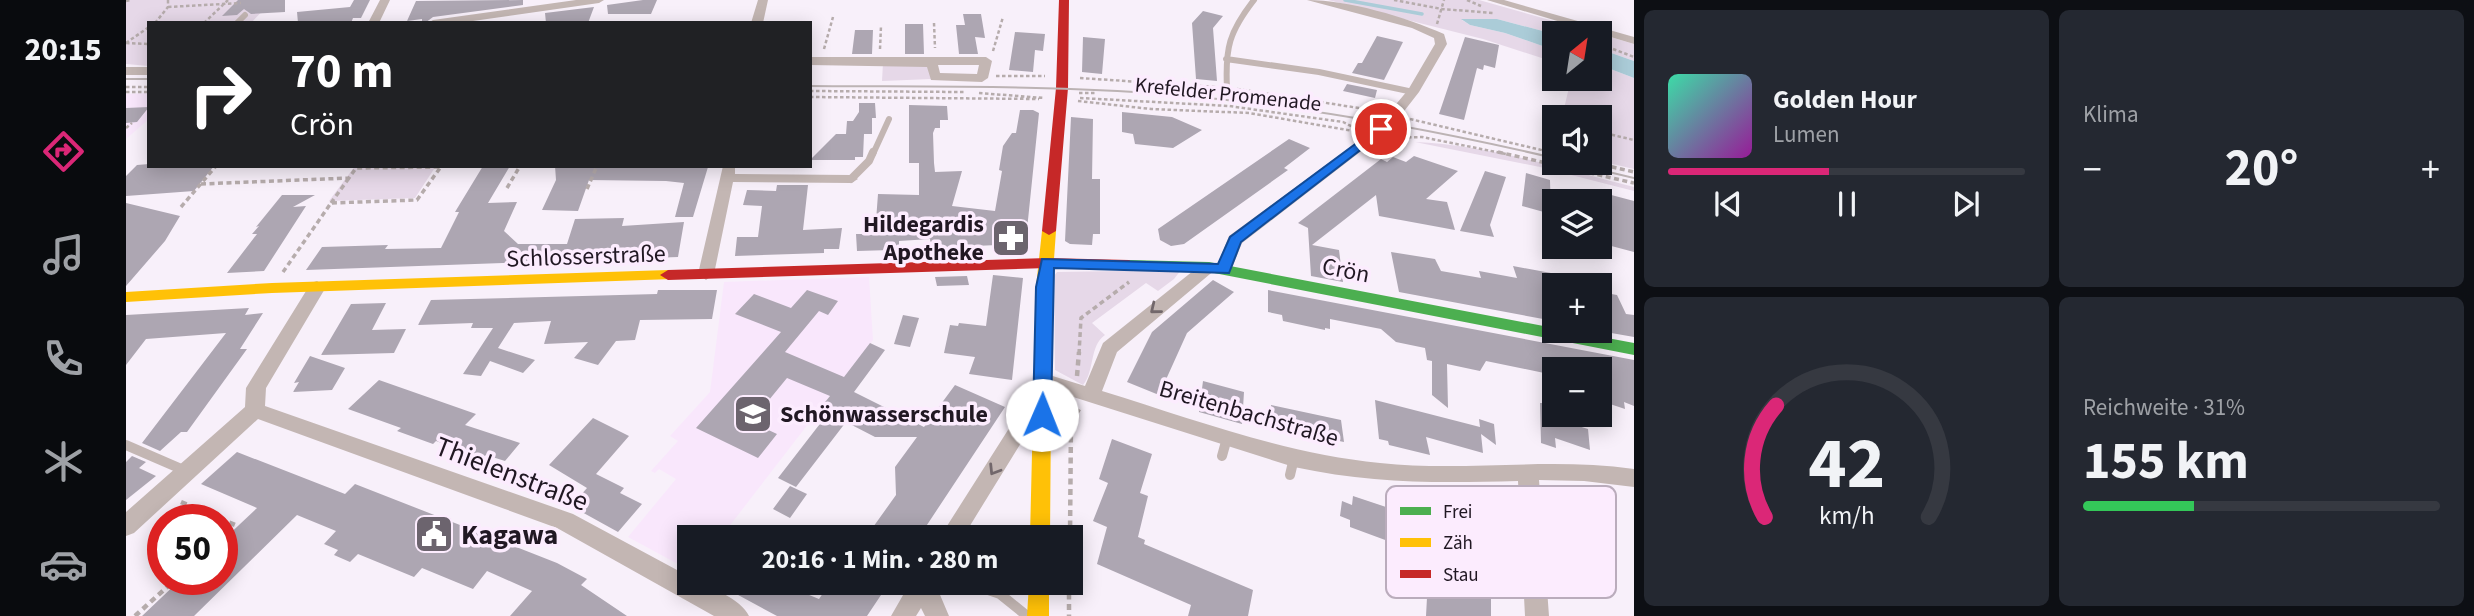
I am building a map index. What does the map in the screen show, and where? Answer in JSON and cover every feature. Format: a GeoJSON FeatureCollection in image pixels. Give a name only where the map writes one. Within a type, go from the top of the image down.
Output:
{"type":"FeatureCollection","features":[{"type":"Feature","properties":{"kind":"street"},"geometry":{"type":"LineString","coordinates":[[374,21],[385,0]]}},
{"type":"Feature","properties":{"kind":"street"},"geometry":{"type":"LineString","coordinates":[[447,21],[599,0]]}},
{"type":"Feature","properties":{"kind":"street"},"geometry":{"type":"LineString","coordinates":[[758,21],[763,0]]}},
{"type":"Feature","properties":{"kind":"street"},"geometry":{"type":"LineString","coordinates":[[1040,525],[1044,287],[1061,99],[1064,0]]}},
{"type":"Feature","properties":{"kind":"street"},"geometry":{"type":"LineString","coordinates":[[1312,0],[1416,26],[1440,36],[1441,44],[1413,92],[1393,115]]}},
{"type":"Feature","properties":{"kind":"street"},"geometry":{"type":"LineString","coordinates":[[1492,0],[1634,41]]}},
{"type":"Feature","properties":{"kind":"street"},"geometry":{"type":"LineString","coordinates":[[816,61],[986,61],[982,78],[935,77],[934,62]]}},
{"type":"Feature","properties":{"kind":"street"},"geometry":{"type":"LineString","coordinates":[[126,71],[147,71]]}},
{"type":"Feature","properties":{"kind":"street"},"geometry":{"type":"LineString","coordinates":[[1084,391],[1109,348],[1216,268],[1235,240],[1376,133]]}},
{"type":"Feature","properties":{"kind":"street"},"geometry":{"type":"LineString","coordinates":[[706,274],[728,172],[851,179]]}},
{"type":"Feature","properties":{"kind":"street","name":"Crön"},"geometry":{"type":"LineString","coordinates":[[1047,262],[1216,268],[1634,349]]}},
{"type":"Feature","properties":{"kind":"street","name":"Schlosserstraße"},"geometry":{"type":"LineString","coordinates":[[126,298],[272,288],[1047,262]]}},
{"type":"Feature","properties":{"kind":"street"},"geometry":{"type":"LineString","coordinates":[[126,526],[255,411],[256,388],[317,287]]}},
{"type":"Feature","properties":{"kind":"street"},"geometry":{"type":"LineString","coordinates":[[958,525],[1043,385]]}},
{"type":"Feature","properties":{"kind":"street","name":"Breitenbachstraße"},"geometry":{"type":"LineString","coordinates":[[1043,385],[1084,391],[1224,447],[1292,467],[1326,466],[1428,475],[1528,471],[1605,472],[1634,478]]}},
{"type":"Feature","properties":{"kind":"street","name":"Thielenstraße"},"geometry":{"type":"LineString","coordinates":[[255,411],[565,521],[737,616]]}},
{"type":"Feature","properties":{"kind":"street"},"geometry":{"type":"LineString","coordinates":[[1528,471],[1529,486]]}},
{"type":"Feature","properties":{"kind":"street"},"geometry":{"type":"LineString","coordinates":[[903,616],[916,595]]}},
{"type":"Feature","properties":{"kind":"street"},"geometry":{"type":"LineString","coordinates":[[928,595],[937,616]]}},
{"type":"Feature","properties":{"kind":"street"},"geometry":{"type":"LineString","coordinates":[[1038,616],[1039,595]]}},
{"type":"Feature","properties":{"kind":"street"},"geometry":{"type":"LineString","coordinates":[[1536,598],[1537,616]]}},
{"type":"Feature","properties":{"kind":"lane"},"geometry":{"type":"LineString","coordinates":[[1227,88],[1227,39],[1235,22],[1254,0]]}},
{"type":"Feature","properties":{"kind":"lane"},"geometry":{"type":"LineString","coordinates":[[239,21],[245,15]]}},
{"type":"Feature","properties":{"kind":"lane"},"geometry":{"type":"LineString","coordinates":[[1226,59],[1333,74],[1413,92]]}},
{"type":"Feature","properties":{"kind":"lane"},"geometry":{"type":"LineString","coordinates":[[851,179],[869,161],[889,119]]}},
{"type":"Feature","properties":{"kind":"lane"},"geometry":{"type":"LineString","coordinates":[[126,445],[188,472]]}},
{"type":"Feature","properties":{"kind":"lane"},"geometry":{"type":"LineString","coordinates":[[1001,595],[1027,616]]}},
{"type":"Feature","properties":{"kind":"path"},"geometry":{"type":"LineString","coordinates":[[126,1],[131,0]]}},
{"type":"Feature","properties":{"kind":"path"},"geometry":{"type":"LineString","coordinates":[[157,21],[168,7],[168,0]]}},
{"type":"Feature","properties":{"kind":"path"},"geometry":{"type":"LineString","coordinates":[[206,21],[228,0]]}},
{"type":"Feature","properties":{"kind":"path"},"geometry":{"type":"LineString","coordinates":[[1394,0],[1442,9],[1500,13]]}},
{"type":"Feature","properties":{"kind":"path"},"geometry":{"type":"LineString","coordinates":[[1440,36],[1437,27],[1444,0]]}},
{"type":"Feature","properties":{"kind":"path"},"geometry":{"type":"LineString","coordinates":[[168,7],[223,4]]}},
{"type":"Feature","properties":{"kind":"path"},"geometry":{"type":"LineString","coordinates":[[816,61],[834,17]]}},
{"type":"Feature","properties":{"kind":"path"},"geometry":{"type":"LineString","coordinates":[[986,61],[992,55],[1003,17]]}},
{"type":"Feature","properties":{"kind":"path"},"geometry":{"type":"LineString","coordinates":[[934,23],[934,62]]}},
{"type":"Feature","properties":{"kind":"path"},"geometry":{"type":"LineString","coordinates":[[879,62],[881,26]]}},
{"type":"Feature","properties":{"kind":"path"},"geometry":{"type":"LineString","coordinates":[[126,43],[147,28]]}},
{"type":"Feature","properties":{"kind":"path"},"geometry":{"type":"LineString","coordinates":[[126,43],[147,44]]}},
{"type":"Feature","properties":{"kind":"path"},"geometry":{"type":"LineString","coordinates":[[1612,48],[1634,57]]}},
{"type":"Feature","properties":{"kind":"path"},"geometry":{"type":"LineString","coordinates":[[982,75],[1049,76],[1026,78],[1026,82]]}},
{"type":"Feature","properties":{"kind":"path"},"geometry":{"type":"LineString","coordinates":[[1062,76],[1227,88],[1393,115],[1542,150]]}},
{"type":"Feature","properties":{"kind":"path"},"geometry":{"type":"LineString","coordinates":[[126,87],[147,87]]}},
{"type":"Feature","properties":{"kind":"path","name":"Krefelder Promenade"},"geometry":{"type":"LineString","coordinates":[[812,91],[970,93],[1061,99],[1171,101],[1343,122],[1399,140],[1413,135],[1480,147],[1634,183]]}},
{"type":"Feature","properties":{"kind":"path"},"geometry":{"type":"LineString","coordinates":[[126,92],[147,92]]}},
{"type":"Feature","properties":{"kind":"path"},"geometry":{"type":"LineString","coordinates":[[1079,96],[1079,92],[1097,93]]}},
{"type":"Feature","properties":{"kind":"path"},"geometry":{"type":"LineString","coordinates":[[812,97],[1061,99],[1151,109],[1249,113],[1376,133]]}},
{"type":"Feature","properties":{"kind":"path"},"geometry":{"type":"LineString","coordinates":[[1308,117],[1309,122]]}},
{"type":"Feature","properties":{"kind":"path"},"geometry":{"type":"LineString","coordinates":[[126,128],[132,122]]}},
{"type":"Feature","properties":{"kind":"path"},"geometry":{"type":"LineString","coordinates":[[1612,135],[1634,140]]}},
{"type":"Feature","properties":{"kind":"path"},"geometry":{"type":"LineString","coordinates":[[1612,167],[1634,172]]}},
{"type":"Feature","properties":{"kind":"path"},"geometry":{"type":"LineString","coordinates":[[181,207],[214,168]]}},
{"type":"Feature","properties":{"kind":"path"},"geometry":{"type":"LineString","coordinates":[[272,288],[356,168]]}},
{"type":"Feature","properties":{"kind":"path"},"geometry":{"type":"LineString","coordinates":[[331,203],[417,200],[440,168]]}},
{"type":"Feature","properties":{"kind":"path"},"geometry":{"type":"LineString","coordinates":[[507,188],[519,168]]}},
{"type":"Feature","properties":{"kind":"path"},"geometry":{"type":"LineString","coordinates":[[587,189],[596,168]]}},
{"type":"Feature","properties":{"kind":"path"},"geometry":{"type":"LineString","coordinates":[[201,184],[349,178]]}},
{"type":"Feature","properties":{"kind":"path"},"geometry":{"type":"LineString","coordinates":[[1070,525],[1071,422],[1084,391],[1081,318],[1139,275]]}},
{"type":"Feature","properties":{"kind":"path"},"geometry":{"type":"LineString","coordinates":[[163,494],[186,504]]}},
{"type":"Feature","properties":{"kind":"path"},"geometry":{"type":"LineString","coordinates":[[135,616],[158,595]]}},
{"type":"Feature","properties":{"kind":"path"},"geometry":{"type":"LineString","coordinates":[[1069,595],[1069,616]]}},
{"type":"Feature","properties":{"kind":"shaded area"},"geometry":{"type":"Polygon","coordinates":[[[126,0],[273,0],[253,21],[147,21],[147,66],[126,64],[126,0]]]}},
{"type":"Feature","properties":{"kind":"shaded area"},"geometry":{"type":"Polygon","coordinates":[[[1328,0],[1479,0],[1553,21],[1542,21],[1542,31],[1497,19],[1462,20],[1470,25],[1542,46],[1542,58],[1483,39],[1328,0]]]}},
{"type":"Feature","properties":{"kind":"shaded area"},"geometry":{"type":"Polygon","coordinates":[[[1612,38],[1634,44],[1634,61],[1612,53],[1612,38]]]}},
{"type":"Feature","properties":{"kind":"shaded area"},"geometry":{"type":"Polygon","coordinates":[[[883,63],[928,64],[932,79],[882,81],[883,63]]]}},
{"type":"Feature","properties":{"kind":"shaded area"},"geometry":{"type":"Polygon","coordinates":[[[1612,70],[1634,78],[1634,169],[1612,164],[1612,105],[1565,105],[1568,91],[1612,91],[1612,70]]]}},
{"type":"Feature","properties":{"kind":"shaded area"},"geometry":{"type":"Polygon","coordinates":[[[147,93],[147,121],[126,139],[126,94],[147,93]]]}},
{"type":"Feature","properties":{"kind":"shaded area"},"geometry":{"type":"Polygon","coordinates":[[[1415,142],[1470,148],[1526,159],[1542,163],[1540,167],[1415,142]]]}},
{"type":"Feature","properties":{"kind":"shaded area"},"geometry":{"type":"Polygon","coordinates":[[[354,168],[435,168],[415,198],[329,201],[354,168]]]}},
{"type":"Feature","properties":{"kind":"shaded area"},"geometry":{"type":"Polygon","coordinates":[[[1571,175],[1588,175],[1634,187],[1634,191],[1571,175]]]}},
{"type":"Feature","properties":{"kind":"shaded area"},"geometry":{"type":"Polygon","coordinates":[[[1181,270],[1158,291],[1146,283],[1092,323],[1105,335],[1097,345],[1083,385],[1055,370],[1054,276],[1057,272],[1181,270]]]}},
{"type":"Feature","properties":{"kind":"shaded area","name":"Schönwasserschule"},"geometry":{"type":"Polygon","coordinates":[[[869,277],[873,340],[730,525],[677,525],[677,564],[628,537],[676,479],[659,469],[655,473],[651,471],[678,441],[670,436],[710,392],[724,282],[869,277]]]}},
{"type":"Feature","properties":{"kind":"water"},"geometry":{"type":"Polygon","coordinates":[[[1461,19],[1497,19],[1542,31],[1542,46],[1505,33],[1470,25],[1461,19]]]}},
{"type":"Feature","properties":{"kind":"water"},"geometry":{"type":"Polygon","coordinates":[[[1612,53],[1634,61],[1634,78],[1612,70],[1612,53]]]}},
{"type":"Feature","properties":{"kind":"building"},"geometry":{"type":"Polygon","coordinates":[[[238,0],[285,0],[285,12],[251,14],[244,9],[237,15],[222,16],[238,0]]]}},
{"type":"Feature","properties":{"kind":"building"},"geometry":{"type":"Polygon","coordinates":[[[354,0],[370,0],[361,18],[353,18],[352,21],[298,21],[297,12],[350,7],[354,0]]]}},
{"type":"Feature","properties":{"kind":"building"},"geometry":{"type":"Polygon","coordinates":[[[523,0],[523,5],[433,17],[428,21],[407,21],[416,1],[523,0]]]}},
{"type":"Feature","properties":{"kind":"building"},"geometry":{"type":"Polygon","coordinates":[[[657,0],[651,14],[608,14],[607,5],[657,0]]]}},
{"type":"Feature","properties":{"kind":"building"},"geometry":{"type":"Polygon","coordinates":[[[594,7],[589,21],[546,21],[545,13],[594,7]]]}},
{"type":"Feature","properties":{"kind":"building"},"geometry":{"type":"Polygon","coordinates":[[[1203,11],[1223,16],[1213,28],[1217,81],[1196,79],[1192,23],[1203,11]]]}},
{"type":"Feature","properties":{"kind":"building"},"geometry":{"type":"Polygon","coordinates":[[[963,14],[981,14],[985,38],[975,37],[978,54],[959,54],[956,25],[965,25],[963,14]]]}},
{"type":"Feature","properties":{"kind":"building"},"geometry":{"type":"Polygon","coordinates":[[[905,24],[923,24],[924,54],[905,54],[905,24]]]}},
{"type":"Feature","properties":{"kind":"building"},"geometry":{"type":"Polygon","coordinates":[[[855,30],[873,30],[872,54],[852,54],[855,30]]]}},
{"type":"Feature","properties":{"kind":"building"},"geometry":{"type":"Polygon","coordinates":[[[1015,32],[1045,34],[1043,51],[1035,50],[1033,72],[1009,70],[1015,32]]]}},
{"type":"Feature","properties":{"kind":"building"},"geometry":{"type":"Polygon","coordinates":[[[1377,36],[1403,42],[1384,80],[1352,73],[1358,63],[1362,63],[1377,36]]]}},
{"type":"Feature","properties":{"kind":"building"},"geometry":{"type":"Polygon","coordinates":[[[1083,37],[1105,39],[1102,74],[1082,72],[1083,37]]]}},
{"type":"Feature","properties":{"kind":"building"},"geometry":{"type":"Polygon","coordinates":[[[1465,37],[1499,45],[1495,68],[1484,65],[1483,70],[1477,68],[1464,120],[1439,114],[1465,37]]]}},
{"type":"Feature","properties":{"kind":"building"},"geometry":{"type":"Polygon","coordinates":[[[1347,84],[1377,90],[1375,98],[1343,91],[1347,84]]]}},
{"type":"Feature","properties":{"kind":"building"},"geometry":{"type":"Polygon","coordinates":[[[859,103],[875,103],[876,118],[872,118],[872,134],[864,134],[863,157],[855,157],[855,160],[812,160],[836,134],[846,134],[847,121],[853,121],[859,112],[859,103]]]}},
{"type":"Feature","properties":{"kind":"building"},"geometry":{"type":"Polygon","coordinates":[[[909,105],[947,106],[948,120],[940,120],[940,128],[935,128],[933,133],[934,163],[935,172],[962,171],[952,206],[995,211],[1003,146],[1012,133],[1016,133],[1020,110],[1039,113],[1025,249],[997,245],[931,248],[930,239],[899,241],[899,249],[857,251],[856,234],[875,234],[878,194],[919,195],[919,163],[909,163],[909,105]]]}},
{"type":"Feature","properties":{"kind":"building"},"geometry":{"type":"Polygon","coordinates":[[[147,107],[147,110],[137,122],[126,123],[126,108],[147,107]]]}},
{"type":"Feature","properties":{"kind":"building"},"geometry":{"type":"Polygon","coordinates":[[[1122,112],[1172,117],[1202,130],[1173,148],[1135,144],[1133,134],[1122,132],[1122,112]]]}},
{"type":"Feature","properties":{"kind":"building"},"geometry":{"type":"Polygon","coordinates":[[[1071,117],[1093,119],[1092,179],[1100,179],[1100,234],[1093,234],[1092,245],[1070,244],[1065,241],[1071,117]]]}},
{"type":"Feature","properties":{"kind":"building"},"geometry":{"type":"Polygon","coordinates":[[[1289,139],[1310,148],[1284,168],[1288,170],[1184,244],[1171,246],[1160,240],[1158,229],[1289,139]]]}},
{"type":"Feature","properties":{"kind":"building"},"geometry":{"type":"Polygon","coordinates":[[[1414,156],[1458,171],[1426,199],[1447,202],[1455,230],[1379,216],[1376,195],[1312,245],[1339,250],[1343,282],[1311,276],[1308,228],[1298,223],[1381,159],[1387,162],[1393,157],[1406,162],[1414,156]]]}},
{"type":"Feature","properties":{"kind":"building"},"geometry":{"type":"Polygon","coordinates":[[[147,164],[147,168],[212,168],[194,191],[126,196],[126,176],[137,165],[147,164]]]}},
{"type":"Feature","properties":{"kind":"building"},"geometry":{"type":"Polygon","coordinates":[[[482,168],[509,168],[488,203],[517,202],[504,231],[518,244],[567,244],[575,219],[624,218],[622,226],[684,222],[678,257],[306,270],[322,247],[388,245],[385,249],[441,248],[459,212],[455,212],[482,168]]]}},
{"type":"Feature","properties":{"kind":"building"},"geometry":{"type":"Polygon","coordinates":[[[555,168],[708,168],[693,217],[675,217],[684,183],[666,181],[589,180],[578,211],[542,210],[556,180],[555,168]]]}},
{"type":"Feature","properties":{"kind":"building"},"geometry":{"type":"Polygon","coordinates":[[[1485,171],[1506,177],[1490,225],[1494,237],[1460,231],[1485,171]]]}},
{"type":"Feature","properties":{"kind":"building"},"geometry":{"type":"Polygon","coordinates":[[[1526,173],[1550,180],[1550,189],[1542,189],[1542,212],[1522,206],[1526,173]]]}},
{"type":"Feature","properties":{"kind":"building"},"geometry":{"type":"Polygon","coordinates":[[[777,185],[808,185],[803,230],[842,228],[839,249],[824,249],[824,253],[735,256],[737,237],[758,237],[762,206],[743,205],[747,190],[776,191],[777,185]]]}},
{"type":"Feature","properties":{"kind":"building"},"geometry":{"type":"Polygon","coordinates":[[[282,195],[315,195],[293,207],[306,206],[264,271],[227,273],[257,234],[252,234],[259,226],[256,227],[282,195]]]}},
{"type":"Feature","properties":{"kind":"building"},"geometry":{"type":"Polygon","coordinates":[[[1612,195],[1634,201],[1634,252],[1612,246],[1612,195]]]}},
{"type":"Feature","properties":{"kind":"building"},"geometry":{"type":"Polygon","coordinates":[[[126,203],[180,216],[165,241],[126,286],[126,203]]]}},
{"type":"Feature","properties":{"kind":"building"},"geometry":{"type":"Polygon","coordinates":[[[1391,252],[1435,259],[1441,271],[1481,278],[1479,271],[1517,278],[1513,266],[1551,273],[1542,273],[1542,319],[1399,292],[1391,252]]]}},
{"type":"Feature","properties":{"kind":"building"},"geometry":{"type":"Polygon","coordinates":[[[993,275],[1023,278],[1012,380],[969,374],[975,357],[944,353],[950,325],[958,326],[959,323],[986,326],[993,275]]]}},
{"type":"Feature","properties":{"kind":"building"},"geometry":{"type":"Polygon","coordinates":[[[967,276],[969,285],[937,286],[935,277],[967,276]]]}},
{"type":"Feature","properties":{"kind":"building"},"geometry":{"type":"Polygon","coordinates":[[[1213,280],[1234,292],[1187,333],[1159,395],[1127,382],[1152,332],[1213,280]]]}},
{"type":"Feature","properties":{"kind":"building"},"geometry":{"type":"Polygon","coordinates":[[[658,290],[717,290],[712,319],[640,320],[635,340],[616,341],[598,365],[574,358],[588,342],[544,344],[551,321],[514,323],[498,348],[535,360],[523,373],[490,361],[481,376],[463,374],[493,328],[471,328],[473,323],[418,325],[431,300],[657,294],[658,290]]]}},
{"type":"Feature","properties":{"kind":"building"},"geometry":{"type":"Polygon","coordinates":[[[807,290],[838,301],[828,315],[819,311],[785,352],[844,377],[870,343],[885,350],[854,392],[924,427],[955,385],[1005,407],[927,525],[875,525],[896,495],[895,467],[917,437],[875,437],[846,422],[796,487],[778,478],[826,416],[817,412],[830,396],[787,378],[751,422],[777,434],[758,458],[696,428],[781,332],[735,314],[754,294],[791,308],[807,290]]]}},
{"type":"Feature","properties":{"kind":"building"},"geometry":{"type":"Polygon","coordinates":[[[1268,290],[1634,360],[1634,406],[1624,402],[1625,409],[1612,405],[1612,357],[1542,357],[1542,373],[1486,361],[1480,371],[1447,364],[1448,408],[1432,395],[1432,361],[1427,360],[1425,348],[1396,342],[1381,329],[1330,319],[1330,329],[1325,330],[1283,321],[1282,315],[1268,312],[1268,290]]]}},
{"type":"Feature","properties":{"kind":"building"},"geometry":{"type":"Polygon","coordinates":[[[1612,294],[1617,295],[1626,314],[1634,315],[1634,337],[1612,333],[1612,294]]]}},
{"type":"Feature","properties":{"kind":"building"},"geometry":{"type":"Polygon","coordinates":[[[386,303],[372,330],[406,329],[394,353],[321,355],[351,304],[386,303]]]}},
{"type":"Feature","properties":{"kind":"building"},"geometry":{"type":"Polygon","coordinates":[[[249,308],[245,315],[263,313],[240,349],[247,349],[187,432],[181,432],[160,451],[142,443],[226,333],[146,339],[126,365],[126,315],[249,308]]]}},
{"type":"Feature","properties":{"kind":"building"},"geometry":{"type":"Polygon","coordinates":[[[903,315],[919,318],[910,347],[894,344],[903,315]]]}},
{"type":"Feature","properties":{"kind":"building"},"geometry":{"type":"Polygon","coordinates":[[[310,356],[345,368],[332,390],[293,392],[299,382],[294,383],[310,356]]]}},
{"type":"Feature","properties":{"kind":"building"},"geometry":{"type":"Polygon","coordinates":[[[379,380],[476,414],[465,425],[520,443],[505,461],[486,455],[481,461],[462,454],[465,451],[436,441],[433,444],[397,431],[401,428],[348,409],[379,380]]]}},
{"type":"Feature","properties":{"kind":"building"},"geometry":{"type":"Polygon","coordinates":[[[1203,381],[1244,392],[1242,424],[1199,412],[1203,381]]]}},
{"type":"Feature","properties":{"kind":"building"},"geometry":{"type":"Polygon","coordinates":[[[1375,400],[1480,427],[1479,419],[1494,424],[1496,445],[1481,434],[1483,453],[1426,437],[1430,455],[1389,445],[1388,441],[1379,439],[1375,400]]]}},
{"type":"Feature","properties":{"kind":"building"},"geometry":{"type":"Polygon","coordinates":[[[1542,403],[1542,427],[1588,429],[1590,450],[1555,438],[1556,448],[1541,443],[1542,403]]]}},
{"type":"Feature","properties":{"kind":"building"},"geometry":{"type":"Polygon","coordinates":[[[1271,405],[1341,420],[1344,442],[1272,427],[1271,405]]]}},
{"type":"Feature","properties":{"kind":"building"},"geometry":{"type":"Polygon","coordinates":[[[593,418],[629,436],[596,474],[624,488],[620,493],[642,504],[618,532],[571,506],[587,488],[549,465],[593,418]]]}},
{"type":"Feature","properties":{"kind":"building"},"geometry":{"type":"Polygon","coordinates":[[[1112,439],[1152,454],[1140,493],[1148,496],[1138,537],[1145,540],[1144,544],[1253,590],[1248,616],[1188,616],[1191,605],[1097,564],[1107,527],[1093,521],[1108,483],[1099,479],[1112,439]]]}},
{"type":"Feature","properties":{"kind":"building"},"geometry":{"type":"Polygon","coordinates":[[[237,452],[345,494],[355,484],[557,563],[587,579],[581,585],[627,616],[510,616],[532,591],[487,571],[473,589],[422,568],[414,577],[358,554],[350,562],[334,555],[338,550],[324,544],[336,531],[297,515],[238,573],[238,526],[257,508],[201,484],[237,452]]]}},
{"type":"Feature","properties":{"kind":"building"},"geometry":{"type":"Polygon","coordinates":[[[132,456],[146,462],[139,468],[156,476],[126,500],[126,462],[132,456]]]}},
{"type":"Feature","properties":{"kind":"building"},"geometry":{"type":"Polygon","coordinates":[[[790,486],[807,494],[790,518],[773,509],[790,486]]]}},
{"type":"Feature","properties":{"kind":"building"},"geometry":{"type":"Polygon","coordinates":[[[1353,496],[1386,507],[1386,540],[1350,527],[1350,520],[1340,516],[1342,501],[1352,505],[1353,496]]]}},
{"type":"Feature","properties":{"kind":"building"},"geometry":{"type":"Polygon","coordinates":[[[164,595],[215,595],[194,616],[142,616],[164,595]]]}},
{"type":"Feature","properties":{"kind":"building"},"geometry":{"type":"Polygon","coordinates":[[[738,595],[809,595],[819,599],[822,595],[881,595],[867,616],[777,616],[738,595]]]}},
{"type":"Feature","properties":{"kind":"building"},"geometry":{"type":"Polygon","coordinates":[[[1427,598],[1491,598],[1491,616],[1426,616],[1427,598]]]}},
{"type":"Feature","properties":{"kind":"waterway"},"geometry":{"type":"LineString","coordinates":[[1345,0],[1422,14]]}},
{"type":"Feature","properties":{"kind":"tram line"},"geometry":{"type":"LineString","coordinates":[[126,79],[147,79]]}},
{"type":"Feature","properties":{"kind":"tram line"},"geometry":{"type":"LineString","coordinates":[[812,86],[1077,89],[1166,94],[1264,104],[1361,119],[1542,155]]}},
{"type":"Feature","properties":{"kind":"tram line"},"geometry":{"type":"LineString","coordinates":[[1612,173],[1634,178]]}},
{"type":"Feature","properties":{"kind":"traffic: fast"},"geometry":{"type":"LineString","coordinates":[[1129,265],[1209,267],[1634,349]]}},
{"type":"Feature","properties":{"kind":"traffic: slow"},"geometry":{"type":"LineString","coordinates":[[1040,525],[1044,287],[1049,231]]}},
{"type":"Feature","properties":{"kind":"traffic: slow"},"geometry":{"type":"LineString","coordinates":[[126,297],[272,288],[668,275]]}},
{"type":"Feature","properties":{"kind":"traffic: slow"},"geometry":{"type":"LineString","coordinates":[[1038,616],[1039,595]]}},
{"type":"Feature","properties":{"kind":"traffic: jam"},"geometry":{"type":"LineString","coordinates":[[1049,231],[1062,88],[1064,0]]}},
{"type":"Feature","properties":{"kind":"traffic: jam"},"geometry":{"type":"LineString","coordinates":[[668,275],[1047,263],[1129,265]]}},
{"type":"Feature","properties":{"kind":"place","name":"Hildegardis Apotheke"},"geometry":{"type":"Point","coordinates":[1011,238]}},
{"type":"Feature","properties":{"kind":"place","name":"Schönwasserschule"},"geometry":{"type":"Point","coordinates":[753,414]}},
{"type":"Feature","properties":{"kind":"place","name":"Kagawa"},"geometry":{"type":"Point","coordinates":[434,534]}},
{"type":"Feature","properties":{"kind":"route"},"geometry":{"type":"LineString","coordinates":[[1042,415],[1044,287],[1047,262],[1224,269],[1235,240],[1381,129]]}}]}
